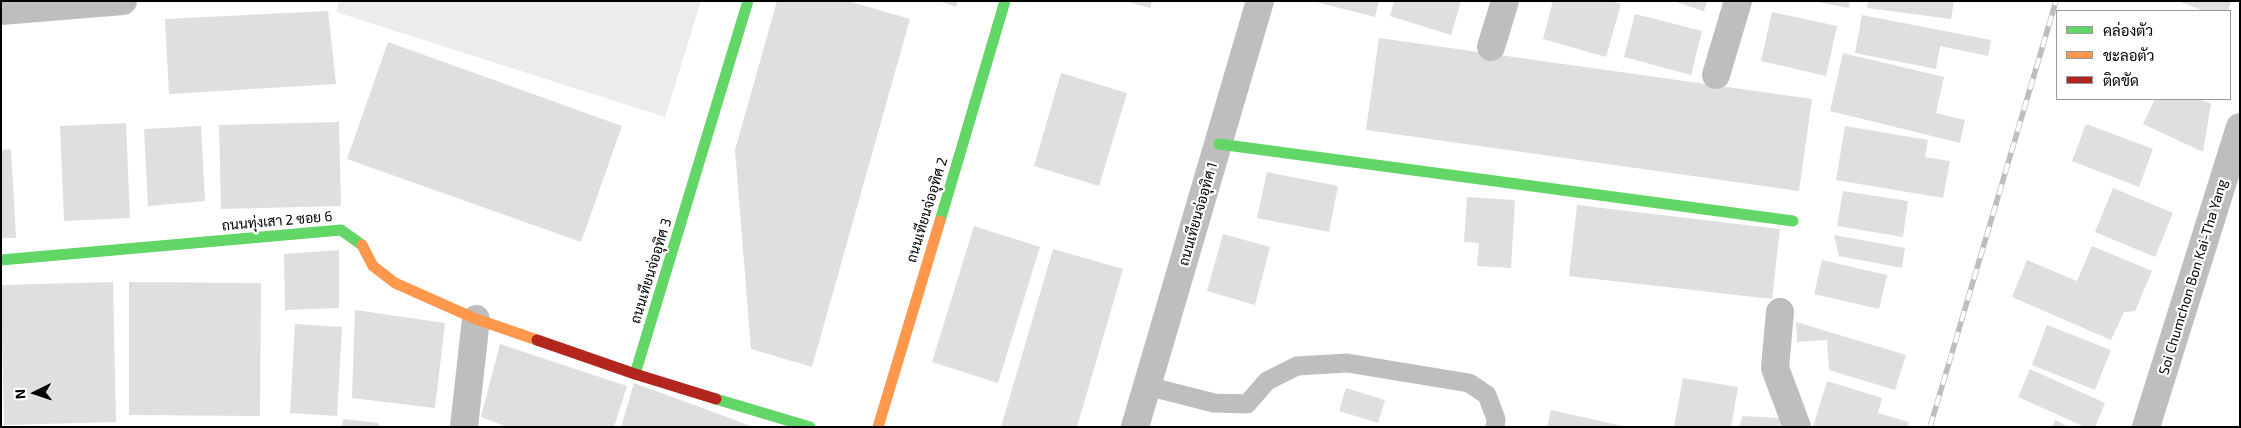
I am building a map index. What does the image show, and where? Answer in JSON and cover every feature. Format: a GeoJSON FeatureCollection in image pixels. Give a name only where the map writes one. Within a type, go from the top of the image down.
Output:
{"type":"FeatureCollection","features":[{"type":"Feature","properties":{"kind":"street"},"geometry":{"type":"LineString","coordinates":[[1,11],[123,1]]}},
{"type":"Feature","properties":{"kind":"street","name":"ถนนเทียนจ่ออุทิศ 3"},"geometry":{"type":"LineString","coordinates":[[635,374],[748,1]]}},
{"type":"Feature","properties":{"kind":"street","name":"ถนนเทียนจ่ออุทิศ 2"},"geometry":{"type":"LineString","coordinates":[[878,427],[1005,1]]}},
{"type":"Feature","properties":{"kind":"street","name":"ถนนเทียนจ่ออุทิศ 1"},"geometry":{"type":"LineString","coordinates":[[1135,427],[1260,1]]}},
{"type":"Feature","properties":{"kind":"street"},"geometry":{"type":"LineString","coordinates":[[1491,46],[1505,1]]}},
{"type":"Feature","properties":{"kind":"street"},"geometry":{"type":"LineString","coordinates":[[1716,75],[1738,1]]}},
{"type":"Feature","properties":{"kind":"street","name":"Soi Chumchon Bon Kai-Tha Yang"},"geometry":{"type":"LineString","coordinates":[[2146,427],[2240,127]]}},
{"type":"Feature","properties":{"kind":"street"},"geometry":{"type":"LineString","coordinates":[[1219,144],[1793,221]]}},
{"type":"Feature","properties":{"kind":"street","name":"ถนนทุ่งเสา 2 ซอย 6"},"geometry":{"type":"LineString","coordinates":[[1,260],[341,230],[361,242],[373,266],[395,283],[476,319],[635,374]]}},
{"type":"Feature","properties":{"kind":"street"},"geometry":{"type":"LineString","coordinates":[[1780,312],[1775,368],[1797,427]]}},
{"type":"Feature","properties":{"kind":"street"},"geometry":{"type":"LineString","coordinates":[[464,427],[476,319]]}},
{"type":"Feature","properties":{"kind":"street"},"geometry":{"type":"LineString","coordinates":[[635,374],[810,427]]}},
{"type":"Feature","properties":{"kind":"lane"},"geometry":{"type":"LineString","coordinates":[[1147,386],[1214,403],[1247,404],[1267,381],[1298,366],[1348,363],[1469,383],[1488,395],[1496,419],[1495,427]]}},
{"type":"Feature","properties":{"kind":"shaded area"},"geometry":{"type":"Polygon","coordinates":[[[339,1],[701,1],[665,117],[336,12],[339,1]]]}},
{"type":"Feature","properties":{"kind":"building"},"geometry":{"type":"Polygon","coordinates":[[[777,1],[848,1],[910,19],[812,367],[751,349],[735,150],[777,1]]]}},
{"type":"Feature","properties":{"kind":"building"},"geometry":{"type":"Polygon","coordinates":[[[940,1],[958,1],[956,7],[940,1]]]}},
{"type":"Feature","properties":{"kind":"building"},"geometry":{"type":"Polygon","coordinates":[[[1125,1],[1152,1],[1150,8],[1125,1]]]}},
{"type":"Feature","properties":{"kind":"building"},"geometry":{"type":"Polygon","coordinates":[[[1312,1],[1379,1],[1375,17],[1312,1]]]}},
{"type":"Feature","properties":{"kind":"building"},"geometry":{"type":"Polygon","coordinates":[[[1394,1],[1461,1],[1451,35],[1390,16],[1394,1]]]}},
{"type":"Feature","properties":{"kind":"building"},"geometry":{"type":"Polygon","coordinates":[[[1553,1],[1610,1],[1621,4],[1606,57],[1543,39],[1553,1]]]}},
{"type":"Feature","properties":{"kind":"building"},"geometry":{"type":"Polygon","coordinates":[[[1673,1],[1707,1],[1704,11],[1673,1]]]}},
{"type":"Feature","properties":{"kind":"building"},"geometry":{"type":"Polygon","coordinates":[[[1812,1],[1850,1],[1849,8],[1812,1]]]}},
{"type":"Feature","properties":{"kind":"building"},"geometry":{"type":"Polygon","coordinates":[[[1868,1],[1954,1],[1951,19],[1867,8],[1868,1]]]}},
{"type":"Feature","properties":{"kind":"building"},"geometry":{"type":"Polygon","coordinates":[[[2177,1],[2231,1],[2228,10],[2202,10],[2177,1]]]}},
{"type":"Feature","properties":{"kind":"building"},"geometry":{"type":"Polygon","coordinates":[[[328,11],[336,84],[169,94],[165,19],[328,11]]]}},
{"type":"Feature","properties":{"kind":"building"},"geometry":{"type":"Polygon","coordinates":[[[1772,12],[1837,26],[1826,76],[1761,61],[1772,12]]]}},
{"type":"Feature","properties":{"kind":"building"},"geometry":{"type":"Polygon","coordinates":[[[1635,14],[1702,31],[1691,75],[1624,57],[1635,14]]]}},
{"type":"Feature","properties":{"kind":"building"},"geometry":{"type":"Polygon","coordinates":[[[1862,15],[1991,40],[1988,56],[1940,46],[1936,69],[1855,53],[1862,15]]]}},
{"type":"Feature","properties":{"kind":"building"},"geometry":{"type":"Polygon","coordinates":[[[1379,38],[1812,99],[1799,191],[1366,130],[1379,38]]]}},
{"type":"Feature","properties":{"kind":"building"},"geometry":{"type":"Polygon","coordinates":[[[388,42],[622,126],[581,242],[347,159],[388,42]]]}},
{"type":"Feature","properties":{"kind":"building"},"geometry":{"type":"Polygon","coordinates":[[[1843,53],[1944,77],[1936,113],[1965,120],[1960,143],[1830,111],[1843,53]]]}},
{"type":"Feature","properties":{"kind":"building"},"geometry":{"type":"Polygon","coordinates":[[[1061,73],[1127,93],[1099,186],[1034,166],[1061,73]]]}},
{"type":"Feature","properties":{"kind":"building"},"geometry":{"type":"Polygon","coordinates":[[[2155,100],[2202,100],[2211,104],[2203,152],[2143,124],[2155,100]]]}},
{"type":"Feature","properties":{"kind":"building"},"geometry":{"type":"Polygon","coordinates":[[[339,122],[341,206],[221,209],[219,125],[339,122]]]}},
{"type":"Feature","properties":{"kind":"building"},"geometry":{"type":"Polygon","coordinates":[[[126,123],[130,218],[64,221],[60,126],[126,123]]]}},
{"type":"Feature","properties":{"kind":"building"},"geometry":{"type":"Polygon","coordinates":[[[2086,124],[2153,149],[2139,187],[2072,161],[2086,124]]]}},
{"type":"Feature","properties":{"kind":"building"},"geometry":{"type":"Polygon","coordinates":[[[201,126],[205,201],[148,206],[144,129],[201,126]]]}},
{"type":"Feature","properties":{"kind":"building"},"geometry":{"type":"Polygon","coordinates":[[[1845,126],[1928,140],[1925,157],[1950,161],[1943,198],[1836,180],[1845,126]]]}},
{"type":"Feature","properties":{"kind":"building"},"geometry":{"type":"Polygon","coordinates":[[[11,149],[16,238],[1,238],[1,150],[11,149]]]}},
{"type":"Feature","properties":{"kind":"building"},"geometry":{"type":"Polygon","coordinates":[[[1267,172],[1338,186],[1329,232],[1257,218],[1267,172]]]}},
{"type":"Feature","properties":{"kind":"building"},"geometry":{"type":"Polygon","coordinates":[[[2113,188],[2173,213],[2155,257],[2095,232],[2113,188]]]}},
{"type":"Feature","properties":{"kind":"building"},"geometry":{"type":"Polygon","coordinates":[[[1843,191],[1908,201],[1903,237],[1837,226],[1843,191]]]}},
{"type":"Feature","properties":{"kind":"building"},"geometry":{"type":"Polygon","coordinates":[[[1467,197],[1515,200],[1511,268],[1477,266],[1479,243],[1464,242],[1467,197]]]}},
{"type":"Feature","properties":{"kind":"building"},"geometry":{"type":"Polygon","coordinates":[[[1577,205],[1780,229],[1772,299],[1569,276],[1577,205]]]}},
{"type":"Feature","properties":{"kind":"building"},"geometry":{"type":"Polygon","coordinates":[[[974,226],[1040,247],[998,383],[932,362],[974,226]]]}},
{"type":"Feature","properties":{"kind":"building"},"geometry":{"type":"Polygon","coordinates":[[[1223,234],[1270,247],[1255,305],[1207,291],[1223,234]]]}},
{"type":"Feature","properties":{"kind":"building"},"geometry":{"type":"Polygon","coordinates":[[[1834,235],[1905,248],[1902,268],[1839,256],[1834,235]]]}},
{"type":"Feature","properties":{"kind":"building"},"geometry":{"type":"Polygon","coordinates":[[[2092,246],[2152,271],[2135,311],[2124,312],[2111,340],[2012,297],[2027,260],[2077,281],[2092,246]]]}},
{"type":"Feature","properties":{"kind":"building"},"geometry":{"type":"Polygon","coordinates":[[[1053,249],[1123,269],[1077,427],[1001,427],[1053,249]]]}},
{"type":"Feature","properties":{"kind":"building"},"geometry":{"type":"Polygon","coordinates":[[[339,250],[339,308],[285,310],[284,254],[339,250]]]}},
{"type":"Feature","properties":{"kind":"building"},"geometry":{"type":"Polygon","coordinates":[[[1822,260],[1887,275],[1879,309],[1814,294],[1822,260]]]}},
{"type":"Feature","properties":{"kind":"building"},"geometry":{"type":"Polygon","coordinates":[[[113,282],[116,422],[4,425],[1,285],[113,282]]]}},
{"type":"Feature","properties":{"kind":"building"},"geometry":{"type":"Polygon","coordinates":[[[129,282],[261,283],[260,416],[129,415],[129,282]]]}},
{"type":"Feature","properties":{"kind":"building"},"geometry":{"type":"Polygon","coordinates":[[[355,310],[445,323],[435,408],[352,398],[355,310]]]}},
{"type":"Feature","properties":{"kind":"building"},"geometry":{"type":"Polygon","coordinates":[[[1796,322],[1906,355],[1895,390],[1829,370],[1827,340],[1797,342],[1796,322]]]}},
{"type":"Feature","properties":{"kind":"building"},"geometry":{"type":"Polygon","coordinates":[[[295,324],[342,327],[337,416],[290,413],[295,324]]]}},
{"type":"Feature","properties":{"kind":"building"},"geometry":{"type":"Polygon","coordinates":[[[2047,325],[2111,350],[2095,390],[2032,365],[2047,325]]]}},
{"type":"Feature","properties":{"kind":"building"},"geometry":{"type":"Polygon","coordinates":[[[500,344],[627,386],[614,427],[507,427],[481,417],[500,344]]]}},
{"type":"Feature","properties":{"kind":"building"},"geometry":{"type":"Polygon","coordinates":[[[2030,369],[2105,403],[2095,427],[2085,427],[2018,397],[2030,369]]]}},
{"type":"Feature","properties":{"kind":"building"},"geometry":{"type":"Polygon","coordinates":[[[1683,378],[1738,387],[1731,427],[1674,427],[1683,378]]]}},
{"type":"Feature","properties":{"kind":"building"},"geometry":{"type":"Polygon","coordinates":[[[1827,381],[1882,398],[1878,413],[1909,422],[1908,427],[1813,427],[1827,381]]]}},
{"type":"Feature","properties":{"kind":"building"},"geometry":{"type":"Polygon","coordinates":[[[634,383],[754,427],[621,427],[634,383]]]}},
{"type":"Feature","properties":{"kind":"building"},"geometry":{"type":"Polygon","coordinates":[[[1346,388],[1385,400],[1378,423],[1339,411],[1346,388]]]}},
{"type":"Feature","properties":{"kind":"building"},"geometry":{"type":"Polygon","coordinates":[[[1551,410],[1622,426],[1622,427],[1547,427],[1551,410]]]}},
{"type":"Feature","properties":{"kind":"building"},"geometry":{"type":"Polygon","coordinates":[[[1743,416],[1782,418],[1785,427],[1739,427],[1743,416]]]}},
{"type":"Feature","properties":{"kind":"building"},"geometry":{"type":"Polygon","coordinates":[[[343,419],[379,423],[379,427],[342,427],[343,419]]]}},
{"type":"Feature","properties":{"kind":"building"},"geometry":{"type":"Polygon","coordinates":[[[2055,420],[2068,427],[2052,427],[2055,420]]]}},
{"type":"Feature","properties":{"kind":"railway"},"geometry":{"type":"LineString","coordinates":[[1930,427],[2056,1]]}},
{"type":"Feature","properties":{"kind":"traffic: fast"},"geometry":{"type":"LineString","coordinates":[[635,374],[748,1]]}},
{"type":"Feature","properties":{"kind":"traffic: fast"},"geometry":{"type":"LineString","coordinates":[[940,221],[1005,1]]}},
{"type":"Feature","properties":{"kind":"traffic: fast"},"geometry":{"type":"LineString","coordinates":[[1219,144],[1793,221]]}},
{"type":"Feature","properties":{"kind":"traffic: fast"},"geometry":{"type":"LineString","coordinates":[[1,260],[341,230],[362,245]]}},
{"type":"Feature","properties":{"kind":"traffic: fast"},"geometry":{"type":"LineString","coordinates":[[716,399],[810,427]]}},
{"type":"Feature","properties":{"kind":"traffic: slow"},"geometry":{"type":"LineString","coordinates":[[878,427],[940,221]]}},
{"type":"Feature","properties":{"kind":"traffic: slow"},"geometry":{"type":"LineString","coordinates":[[362,245],[373,266],[395,283],[476,319],[537,340]]}},
{"type":"Feature","properties":{"kind":"traffic: jam"},"geometry":{"type":"LineString","coordinates":[[537,340],[635,374],[716,399]]}}]}
